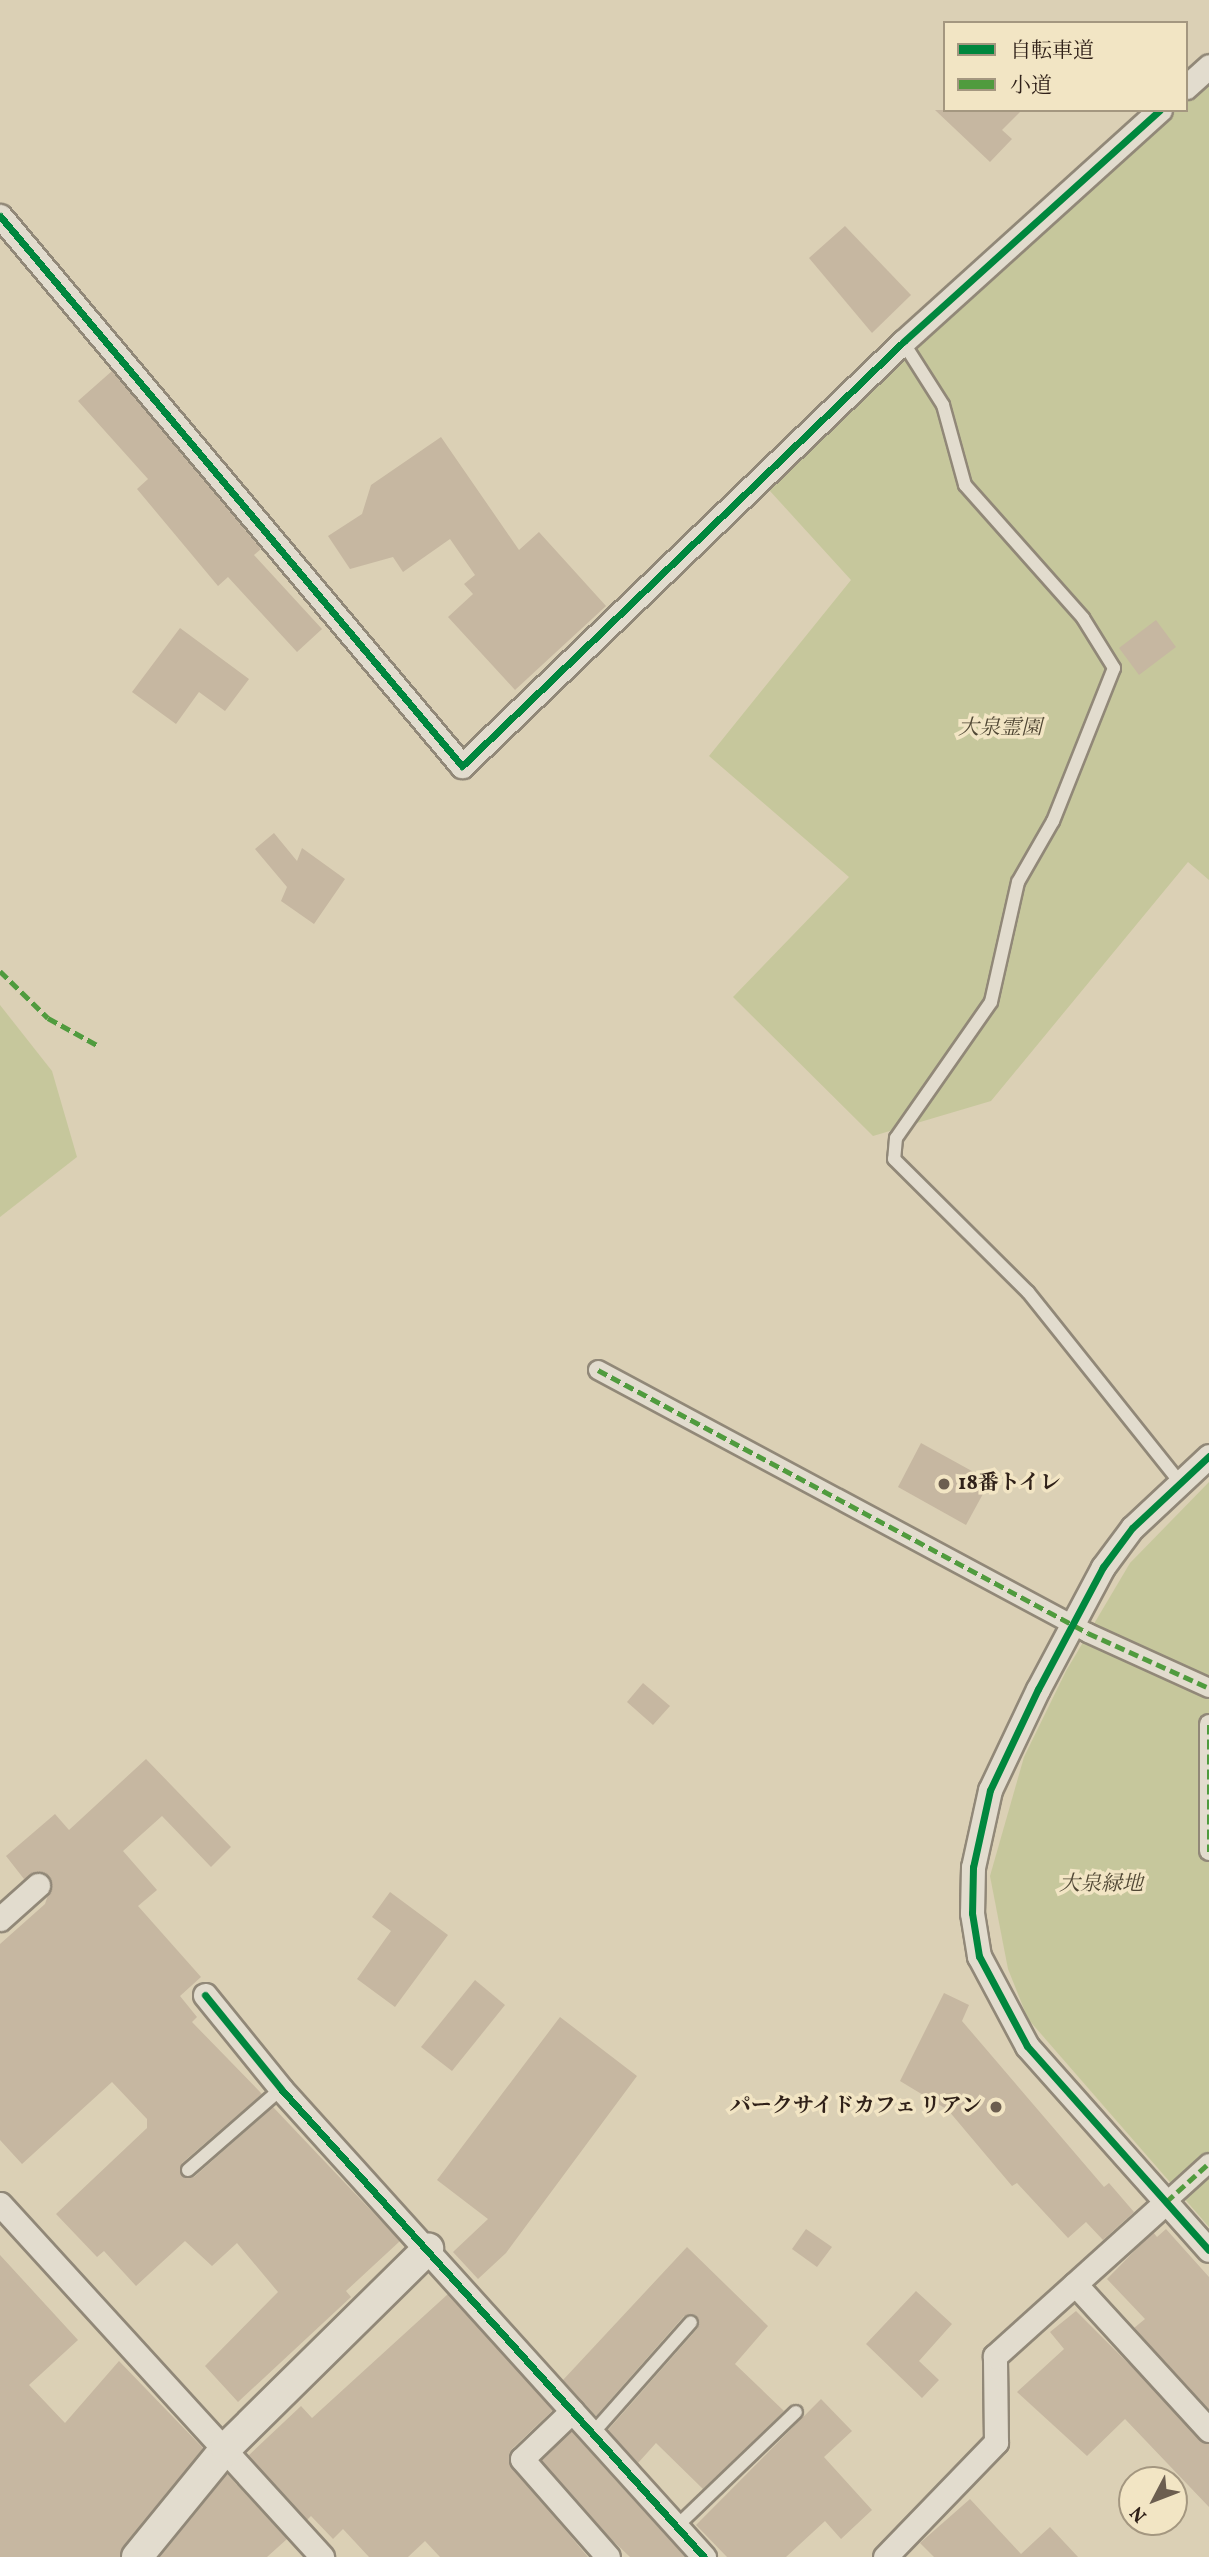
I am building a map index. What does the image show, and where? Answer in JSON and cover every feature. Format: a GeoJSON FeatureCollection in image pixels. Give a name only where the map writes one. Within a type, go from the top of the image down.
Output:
{"type":"FeatureCollection","features":[{"type":"Feature","properties":{"kind":"street"},"geometry":{"type":"LineString","coordinates":[[1188,85],[1209,66]]}},
{"type":"Feature","properties":{"kind":"street"},"geometry":{"type":"LineString","coordinates":[[0,216],[462,766],[903,342],[1158,112]]}},
{"type":"Feature","properties":{"kind":"street"},"geometry":{"type":"LineString","coordinates":[[598,1370],[1073,1625],[1209,1688]]}},
{"type":"Feature","properties":{"kind":"street"},"geometry":{"type":"LineString","coordinates":[[1209,1456],[1178,1481],[1110,1557],[1073,1625],[990,1790],[973,1867],[972,1913],[979,1956],[1027,2046],[1209,2249]]}},
{"type":"Feature","properties":{"kind":"street"},"geometry":{"type":"LineString","coordinates":[[1209,1724],[1209,1851]]}},
{"type":"Feature","properties":{"kind":"street"},"geometry":{"type":"LineString","coordinates":[[0,1919],[38,1885]]}},
{"type":"Feature","properties":{"kind":"street"},"geometry":{"type":"LineString","coordinates":[[205,1995],[281,2089],[704,2557]]}},
{"type":"Feature","properties":{"kind":"street"},"geometry":{"type":"LineString","coordinates":[[885,2557],[996,2442],[995,2356],[1209,2163]]}},
{"type":"Feature","properties":{"kind":"street"},"geometry":{"type":"LineString","coordinates":[[0,2204],[226,2448],[322,2557]]}},
{"type":"Feature","properties":{"kind":"street"},"geometry":{"type":"LineString","coordinates":[[137,2557],[226,2448],[428,2249]]}},
{"type":"Feature","properties":{"kind":"street"},"geometry":{"type":"LineString","coordinates":[[1075,2284],[1209,2430]]}},
{"type":"Feature","properties":{"kind":"street"},"geometry":{"type":"LineString","coordinates":[[572,2412],[522,2459],[608,2557]]}},
{"type":"Feature","properties":{"kind":"lane"},"geometry":{"type":"LineString","coordinates":[[903,342],[943,405],[965,485],[1083,618],[1114,668],[1053,821],[1018,882],[991,1002],[896,1138],[894,1159],[1028,1292],[1178,1481]]}},
{"type":"Feature","properties":{"kind":"lane"},"geometry":{"type":"LineString","coordinates":[[188,2170],[281,2089]]}},
{"type":"Feature","properties":{"kind":"lane"},"geometry":{"type":"LineString","coordinates":[[592,2434],[691,2322]]}},
{"type":"Feature","properties":{"kind":"lane"},"geometry":{"type":"LineString","coordinates":[[676,2526],[796,2412]]}},
{"type":"Feature","properties":{"kind":"green space","name":"大泉霊園"},"geometry":{"type":"Polygon","coordinates":[[[1209,66],[1209,880],[1188,862],[991,1101],[873,1136],[733,997],[849,877],[709,756],[851,580],[760,480],[1158,112],[1188,112],[1188,85],[1209,66]]]}},
{"type":"Feature","properties":{"kind":"green space"},"geometry":{"type":"Polygon","coordinates":[[[0,1005],[52,1071],[77,1157],[0,1217],[0,1005]]]}},
{"type":"Feature","properties":{"kind":"green space","name":"大泉緑地"},"geometry":{"type":"Polygon","coordinates":[[[1209,1482],[1209,2227],[1028,2019],[1008,1969],[990,1876],[1024,1757],[1066,1671],[1130,1563],[1209,1482]]]}},
{"type":"Feature","properties":{"kind":"building"},"geometry":{"type":"Polygon","coordinates":[[[935,110],[1020,112],[1002,130],[1012,139],[990,162],[935,110]]]}},
{"type":"Feature","properties":{"kind":"building"},"geometry":{"type":"Polygon","coordinates":[[[845,226],[911,295],[872,333],[809,258],[845,226]]]}},
{"type":"Feature","properties":{"kind":"building"},"geometry":{"type":"Polygon","coordinates":[[[112,371],[261,549],[254,555],[322,629],[297,652],[228,577],[218,586],[137,489],[148,479],[78,401],[112,371]]]}},
{"type":"Feature","properties":{"kind":"building"},"geometry":{"type":"Polygon","coordinates":[[[441,437],[519,550],[539,532],[606,606],[515,690],[448,617],[473,594],[464,584],[475,575],[450,539],[403,572],[393,557],[350,569],[328,536],[362,514],[371,485],[441,437]]]}},
{"type":"Feature","properties":{"kind":"building"},"geometry":{"type":"Polygon","coordinates":[[[1156,620],[1176,647],[1139,675],[1119,648],[1156,620]]]}},
{"type":"Feature","properties":{"kind":"building"},"geometry":{"type":"Polygon","coordinates":[[[180,628],[249,679],[225,711],[199,692],[176,724],[132,692],[180,628]]]}},
{"type":"Feature","properties":{"kind":"building"},"geometry":{"type":"Polygon","coordinates":[[[274,833],[297,861],[302,848],[345,879],[314,924],[281,901],[287,887],[255,849],[274,833]]]}},
{"type":"Feature","properties":{"kind":"building","name":"18番トイレ"},"geometry":{"type":"Polygon","coordinates":[[[921,1443],[990,1481],[966,1525],[898,1487],[921,1443]]]}},
{"type":"Feature","properties":{"kind":"building"},"geometry":{"type":"Polygon","coordinates":[[[643,1683],[670,1706],[653,1725],[627,1702],[643,1683]]]}},
{"type":"Feature","properties":{"kind":"building"},"geometry":{"type":"Polygon","coordinates":[[[146,1759],[231,1847],[211,1867],[162,1816],[123,1851],[157,1890],[138,1906],[201,1977],[180,1996],[197,2017],[192,2022],[262,2094],[182,2163],[181,2175],[194,2177],[273,2107],[400,2241],[346,2291],[351,2297],[238,2402],[205,2366],[278,2292],[237,2243],[212,2266],[185,2241],[136,2286],[104,2251],[97,2257],[56,2214],[147,2128],[147,2119],[112,2082],[22,2164],[0,2140],[0,1944],[45,1904],[52,1883],[42,1872],[24,1879],[6,1856],[55,1814],[69,1830],[146,1759]]]}},
{"type":"Feature","properties":{"kind":"building"},"geometry":{"type":"Polygon","coordinates":[[[390,1892],[448,1935],[395,2007],[357,1979],[391,1931],[372,1917],[390,1892]]]}},
{"type":"Feature","properties":{"kind":"building"},"geometry":{"type":"Polygon","coordinates":[[[475,1980],[505,2005],[452,2071],[421,2047],[475,1980]]]}},
{"type":"Feature","properties":{"kind":"building"},"geometry":{"type":"Polygon","coordinates":[[[944,1993],[969,2005],[962,2021],[1104,2187],[1109,2183],[1134,2212],[1103,2240],[1086,2222],[1068,2238],[1017,2183],[1012,2186],[948,2110],[900,2081],[944,1993]]]}},
{"type":"Feature","properties":{"kind":"building"},"geometry":{"type":"Polygon","coordinates":[[[560,2017],[637,2076],[506,2253],[478,2279],[453,2252],[488,2219],[437,2180],[560,2017]]]}},
{"type":"Feature","properties":{"kind":"building"},"geometry":{"type":"Polygon","coordinates":[[[806,2229],[832,2247],[817,2267],[792,2249],[806,2229]]]}},
{"type":"Feature","properties":{"kind":"building"},"geometry":{"type":"Polygon","coordinates":[[[1166,2229],[1209,2277],[1209,2409],[1134,2328],[1145,2319],[1107,2279],[1153,2232],[1157,2237],[1166,2229]]]}},
{"type":"Feature","properties":{"kind":"building"},"geometry":{"type":"Polygon","coordinates":[[[687,2247],[768,2326],[735,2364],[784,2411],[703,2489],[656,2443],[638,2463],[608,2430],[698,2328],[696,2315],[684,2316],[596,2416],[563,2380],[687,2247]]]}},
{"type":"Feature","properties":{"kind":"building"},"geometry":{"type":"Polygon","coordinates":[[[0,2255],[78,2340],[29,2385],[65,2423],[119,2361],[203,2448],[120,2557],[0,2557],[0,2255]]]}},
{"type":"Feature","properties":{"kind":"building"},"geometry":{"type":"Polygon","coordinates":[[[916,2291],[952,2324],[919,2361],[939,2380],[922,2398],[866,2344],[916,2291]]]}},
{"type":"Feature","properties":{"kind":"building"},"geometry":{"type":"Polygon","coordinates":[[[448,2294],[553,2410],[512,2449],[509,2463],[588,2557],[440,2557],[425,2541],[408,2557],[369,2557],[343,2529],[333,2539],[311,2516],[307,2520],[248,2456],[301,2406],[312,2418],[448,2294]]]}},
{"type":"Feature","properties":{"kind":"building"},"geometry":{"type":"Polygon","coordinates":[[[1076,2311],[1209,2444],[1209,2507],[1188,2485],[1188,2466],[1170,2466],[1125,2419],[1087,2456],[1017,2392],[1064,2349],[1050,2332],[1076,2311]]]}},
{"type":"Feature","properties":{"kind":"building"},"geometry":{"type":"Polygon","coordinates":[[[821,2399],[852,2431],[824,2457],[872,2510],[841,2539],[825,2521],[786,2557],[727,2557],[696,2525],[821,2399]]]}},
{"type":"Feature","properties":{"kind":"building"},"geometry":{"type":"Polygon","coordinates":[[[571,2431],[685,2557],[630,2557],[609,2537],[541,2460],[571,2431]]]}},
{"type":"Feature","properties":{"kind":"building"},"geometry":{"type":"Polygon","coordinates":[[[227,2474],[287,2539],[267,2557],[160,2557],[227,2474]]]}},
{"type":"Feature","properties":{"kind":"building"},"geometry":{"type":"Polygon","coordinates":[[[970,2499],[1021,2554],[1050,2527],[1078,2557],[934,2557],[920,2543],[970,2499]]]}},
{"type":"Feature","properties":{"kind":"marked path"},"geometry":{"type":"LineString","coordinates":[[0,971],[48,1018],[99,1046]]}},
{"type":"Feature","properties":{"kind":"marked path"},"geometry":{"type":"LineString","coordinates":[[598,1370],[1088,1633],[1209,1688]]}},
{"type":"Feature","properties":{"kind":"marked path"},"geometry":{"type":"LineString","coordinates":[[1209,1724],[1209,1851]]}},
{"type":"Feature","properties":{"kind":"marked path"},"geometry":{"type":"LineString","coordinates":[[1166,2202],[1209,2163]]}},
{"type":"Feature","properties":{"kind":"cycle path"},"geometry":{"type":"LineString","coordinates":[[0,216],[462,766],[903,342],[1158,112]]}},
{"type":"Feature","properties":{"kind":"cycle path"},"geometry":{"type":"LineString","coordinates":[[1209,1456],[1132,1528],[1103,1567],[1038,1689],[990,1790],[973,1867],[972,1913],[979,1956],[1027,2046],[1209,2250]]}},
{"type":"Feature","properties":{"kind":"cycle path"},"geometry":{"type":"LineString","coordinates":[[205,1995],[281,2089],[704,2557]]}},
{"type":"Feature","properties":{"kind":"place","name":"18番トイレ"},"geometry":{"type":"Point","coordinates":[944,1484]}},
{"type":"Feature","properties":{"kind":"place","name":"パークサイドカフェ リアン"},"geometry":{"type":"Point","coordinates":[996,2107]}}]}
